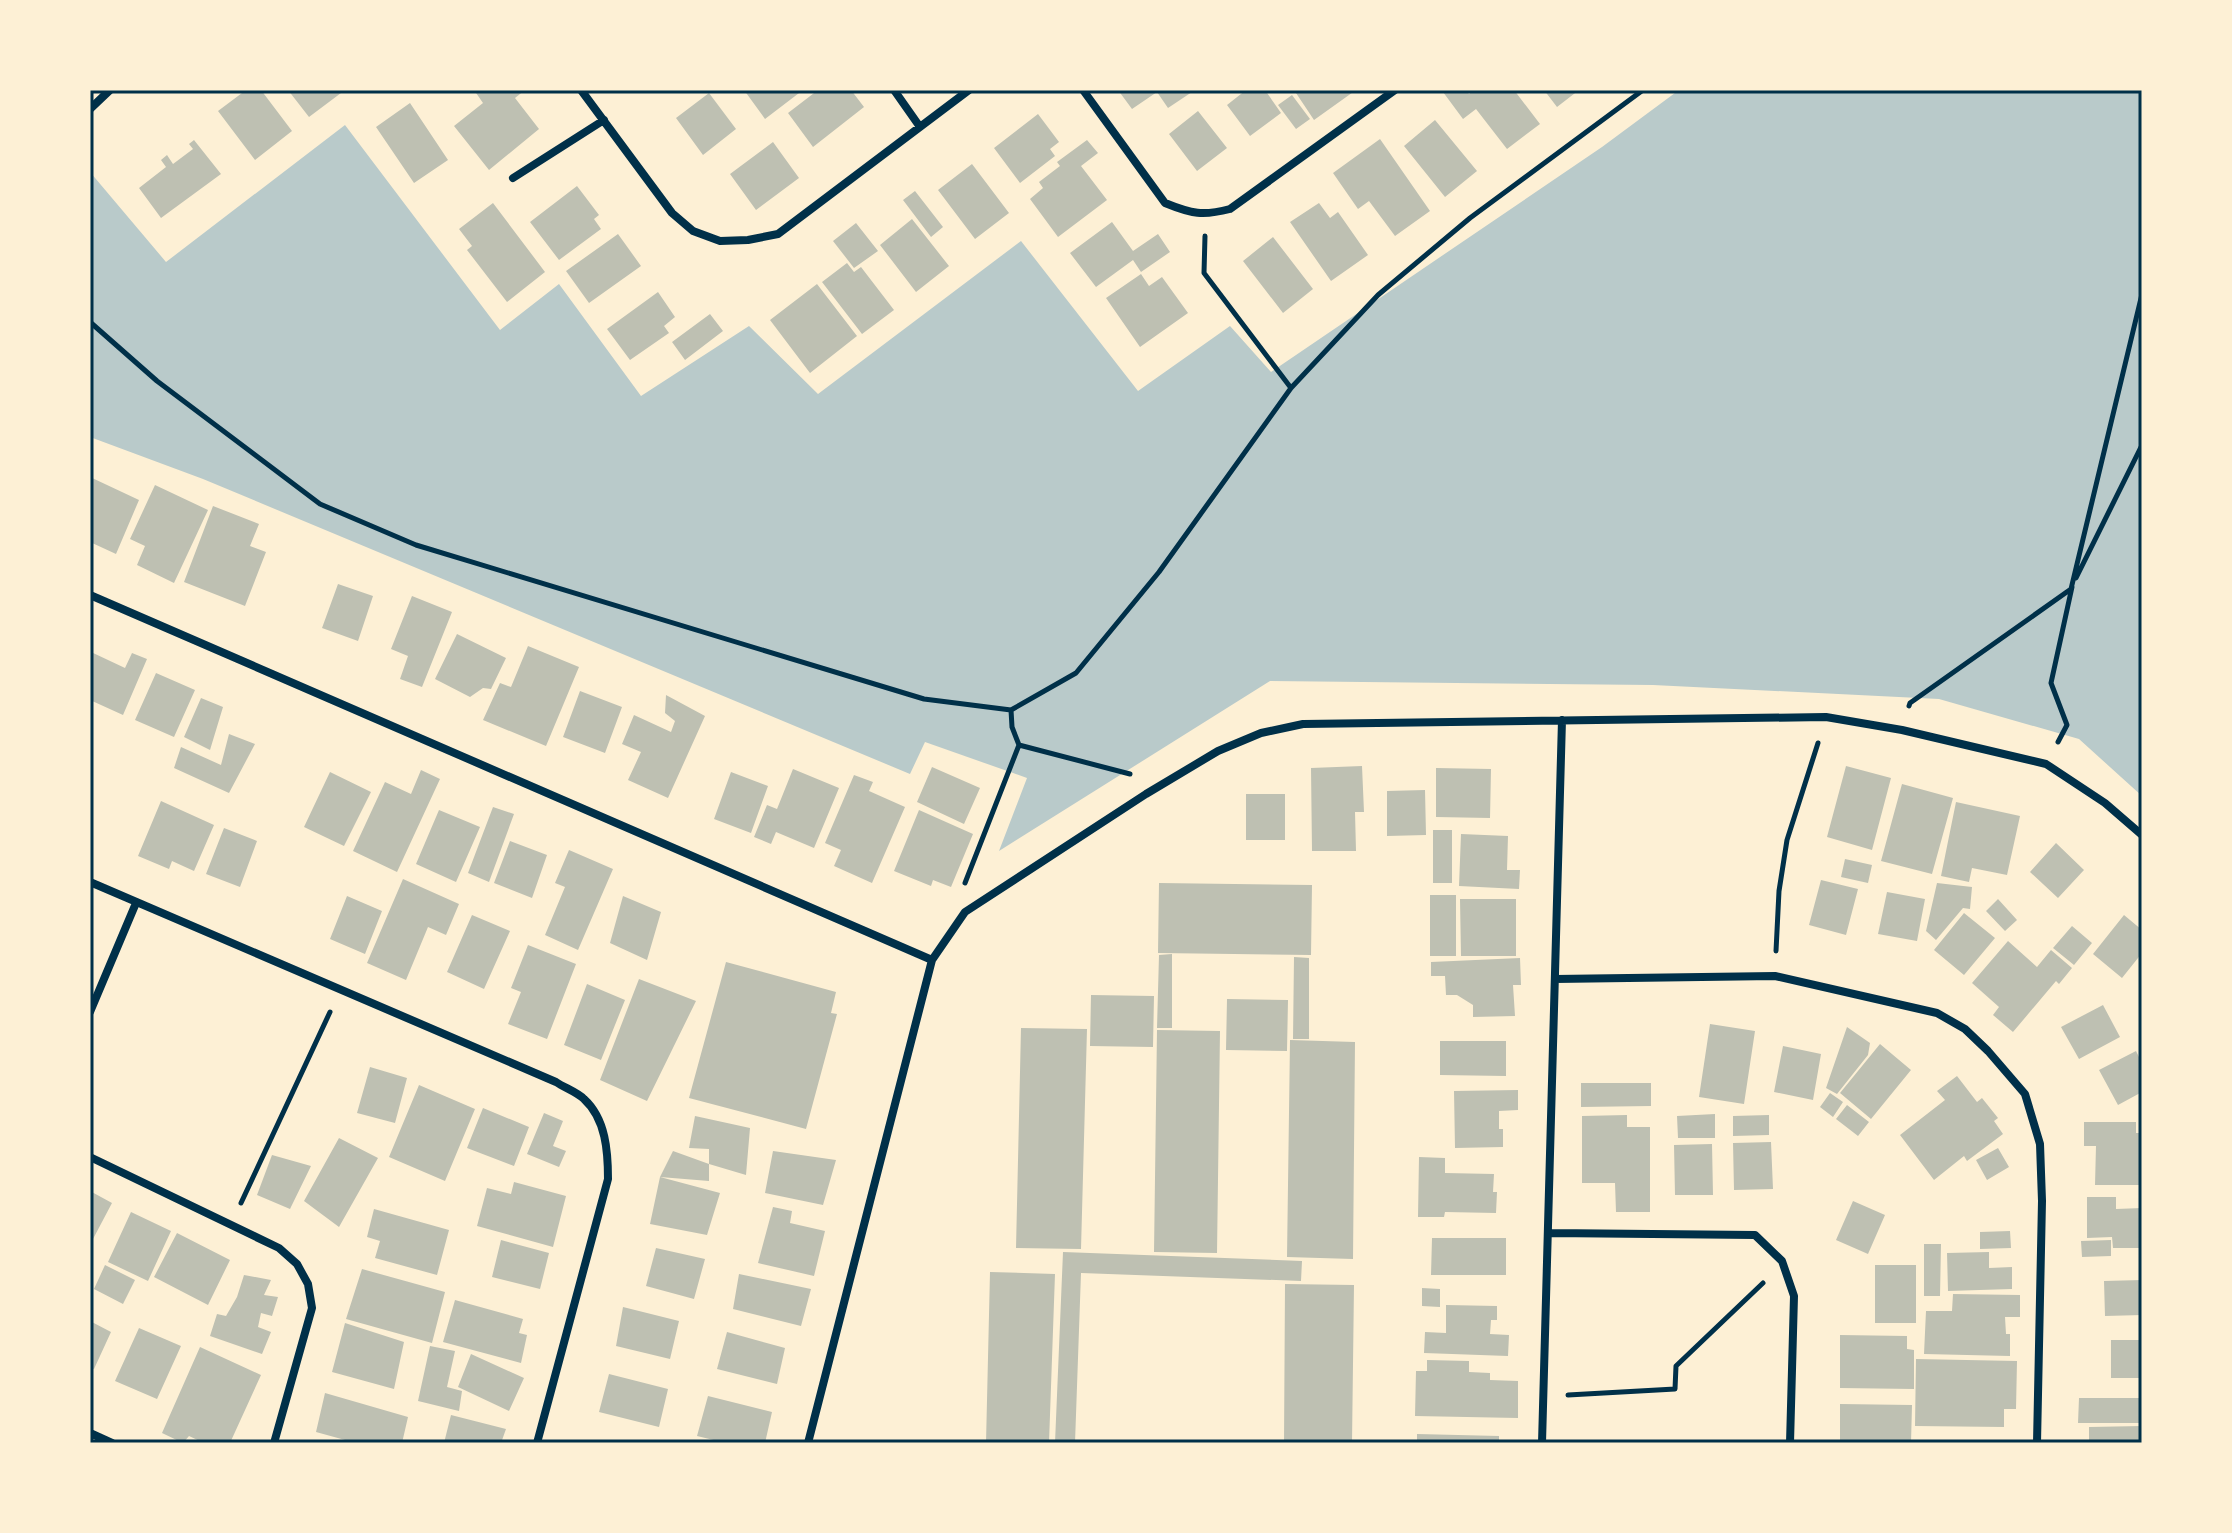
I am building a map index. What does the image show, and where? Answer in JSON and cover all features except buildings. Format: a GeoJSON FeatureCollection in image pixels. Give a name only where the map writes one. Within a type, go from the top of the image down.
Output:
{"type":"FeatureCollection","features":[{"type":"Feature","properties":{"kind":"street"},"geometry":{"type":"LineString","coordinates":[[90,109],[110,90]]}},
{"type":"Feature","properties":{"kind":"street"},"geometry":{"type":"LineString","coordinates":[[581,90],[672,213],[693,231],[720,241],[778,234],[969,90]]}},
{"type":"Feature","properties":{"kind":"street"},"geometry":{"type":"LineString","coordinates":[[894,90],[920,127]]}},
{"type":"Feature","properties":{"kind":"street"},"geometry":{"type":"LineString","coordinates":[[1083,90],[1165,203],[1205,215],[1230,209],[1395,90]]}},
{"type":"Feature","properties":{"kind":"street"},"geometry":{"type":"LineString","coordinates":[[513,178],[604,120]]}},
{"type":"Feature","properties":{"kind":"street"},"geometry":{"type":"LineString","coordinates":[[90,595],[932,960]]}},
{"type":"Feature","properties":{"kind":"street"},"geometry":{"type":"LineString","coordinates":[[808,1443],[932,960],[965,912],[1218,751],[1261,733],[1303,724],[1826,717],[1902,730],[2046,764],[2105,803],[2142,835]]}},
{"type":"Feature","properties":{"kind":"street"},"geometry":{"type":"LineString","coordinates":[[1542,1443],[1562,720]]}},
{"type":"Feature","properties":{"kind":"street"},"geometry":{"type":"LineString","coordinates":[[90,882],[556,1082],[586,1100],[601,1124],[608,1151],[608,1179],[537,1443]]}},
{"type":"Feature","properties":{"kind":"street"},"geometry":{"type":"LineString","coordinates":[[90,1012],[136,903]]}},
{"type":"Feature","properties":{"kind":"street"},"geometry":{"type":"LineString","coordinates":[[1555,979],[1775,976],[1937,1013],[1965,1029],[1988,1051],[2025,1094],[2040,1144],[2042,1201],[2037,1443]]}},
{"type":"Feature","properties":{"kind":"street"},"geometry":{"type":"LineString","coordinates":[[90,1157],[279,1248],[297,1264],[308,1284],[312,1308],[274,1443]]}},
{"type":"Feature","properties":{"kind":"street"},"geometry":{"type":"LineString","coordinates":[[1550,1233],[1755,1235],[1782,1261],[1794,1296],[1790,1443]]}},
{"type":"Feature","properties":{"kind":"street"},"geometry":{"type":"LineString","coordinates":[[90,1433],[112,1443]]}},
{"type":"Feature","properties":{"kind":"path"},"geometry":{"type":"LineString","coordinates":[[90,322],[157,381],[320,504],[416,545],[924,699],[1011,710],[1076,673],[1159,572],[1291,388],[1378,295],[1470,218],[1643,90]]}},
{"type":"Feature","properties":{"kind":"path"},"geometry":{"type":"LineString","coordinates":[[1205,215],[1204,273],[1291,388]]}},
{"type":"Feature","properties":{"kind":"path"},"geometry":{"type":"LineString","coordinates":[[2046,764],[2067,725],[2051,683],[2142,294]]}},
{"type":"Feature","properties":{"kind":"path"},"geometry":{"type":"LineString","coordinates":[[1910,703],[2071,589],[2142,445]]}},
{"type":"Feature","properties":{"kind":"path"},"geometry":{"type":"LineString","coordinates":[[965,912],[965,879],[1019,745],[1012,727],[1011,710]]}},
{"type":"Feature","properties":{"kind":"path"},"geometry":{"type":"LineString","coordinates":[[1775,976],[1779,891],[1787,840],[1826,717]]}},
{"type":"Feature","properties":{"kind":"path"},"geometry":{"type":"LineString","coordinates":[[1019,745],[1133,775],[1146,794]]}},
{"type":"Feature","properties":{"kind":"path"},"geometry":{"type":"LineString","coordinates":[[231,1224],[340,990]]}},
{"type":"Feature","properties":{"kind":"path"},"geometry":{"type":"LineString","coordinates":[[1544,1396],[1675,1389],[1676,1366],[1782,1261]]}},
{"type":"Feature","properties":{"kind":"shaded area"},"geometry":{"type":"Polygon","coordinates":[[[1679,90],[2142,90],[2142,796],[2079,739],[1939,699],[1653,685],[1270,681],[999,851],[1027,778],[925,742],[910,774],[203,479],[90,437],[90,172],[166,262],[345,125],[500,330],[559,284],[641,396],[749,326],[818,394],[1021,241],[1138,391],[1230,326],[1271,372],[1602,147],[1679,90]]]}}]}
